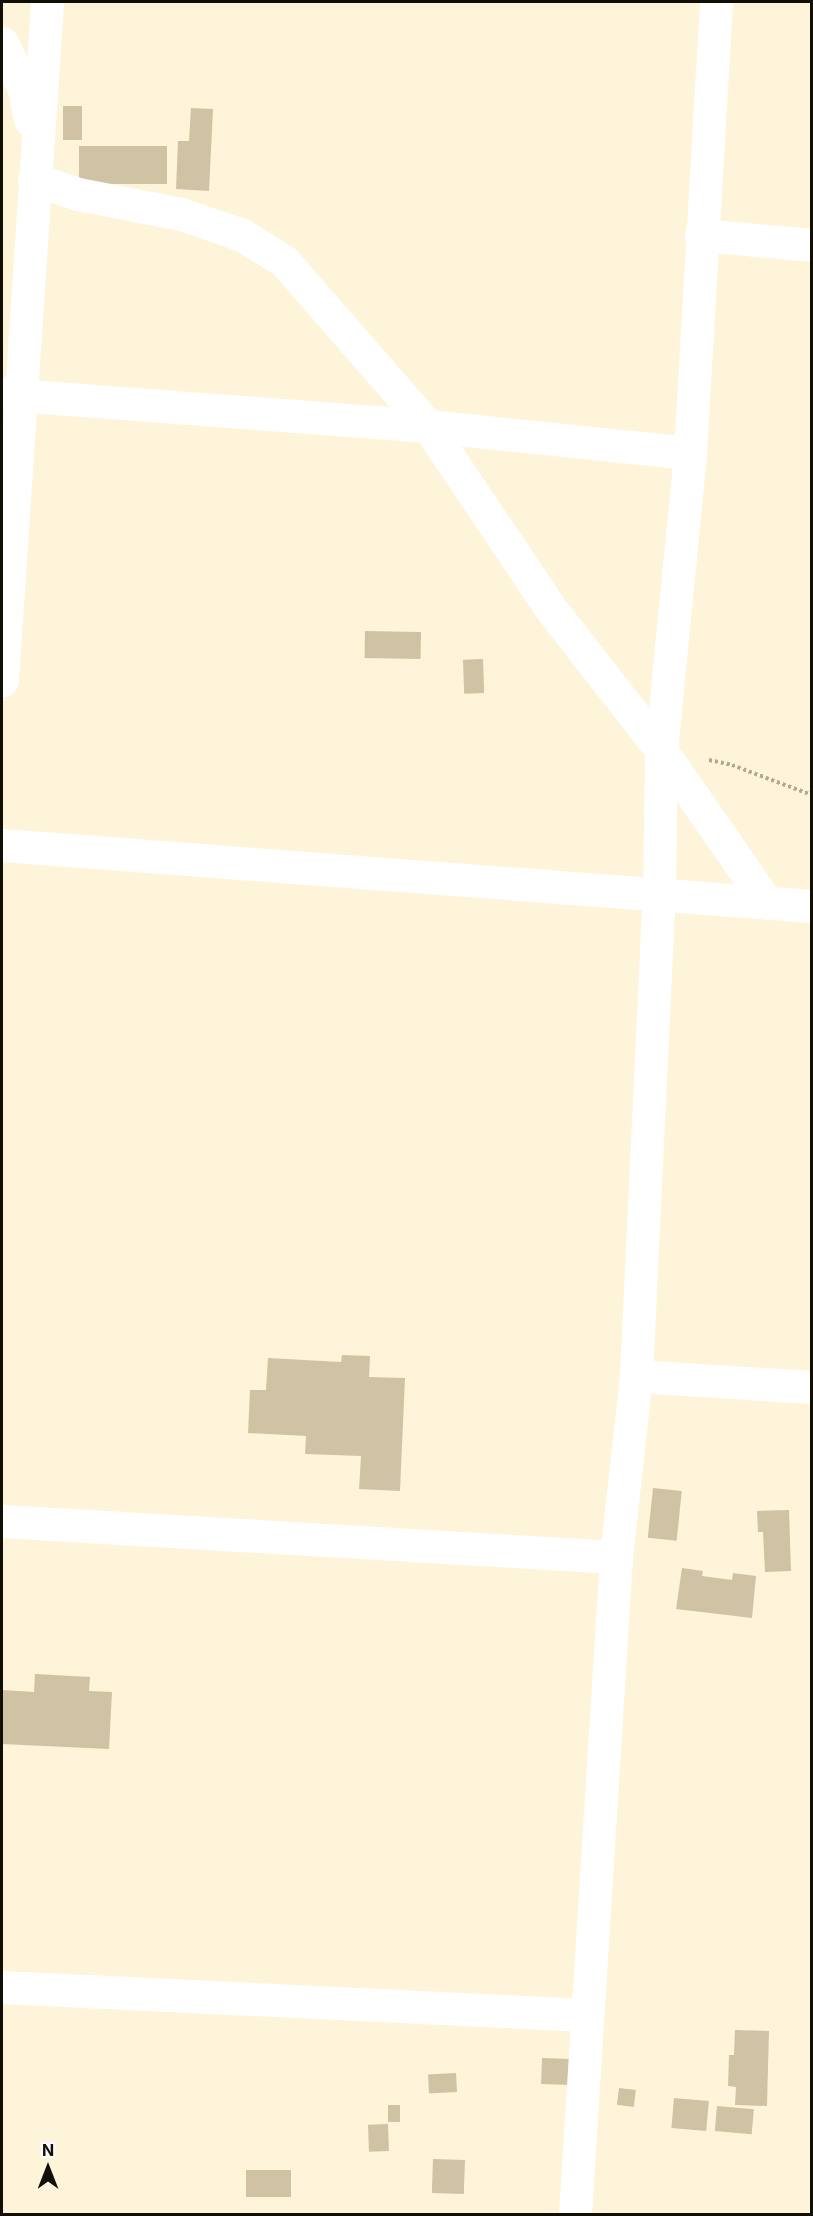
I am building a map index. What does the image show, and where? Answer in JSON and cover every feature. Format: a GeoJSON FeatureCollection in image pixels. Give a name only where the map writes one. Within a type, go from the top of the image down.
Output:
{"type":"FeatureCollection","features":[{"type":"Feature","properties":{"kind":"street"},"geometry":{"type":"LineString","coordinates":[[2,680],[12,395],[35,165],[47,2]]}},
{"type":"Feature","properties":{"kind":"street"},"geometry":{"type":"LineString","coordinates":[[575,2214],[616,1557],[636,1376],[659,896],[661,750],[690,453],[716,2]]}},
{"type":"Feature","properties":{"kind":"street"},"geometry":{"type":"LineString","coordinates":[[2,43],[24,88],[35,165],[78,194],[181,214],[242,235],[284,261],[428,426],[551,609],[661,750],[767,903]]}},
{"type":"Feature","properties":{"kind":"street"},"geometry":{"type":"LineString","coordinates":[[701,235],[812,244]]}},
{"type":"Feature","properties":{"kind":"street"},"geometry":{"type":"LineString","coordinates":[[12,395],[428,426],[690,453]]}},
{"type":"Feature","properties":{"kind":"street"},"geometry":{"type":"LineString","coordinates":[[2,844],[812,906]]}},
{"type":"Feature","properties":{"kind":"street"},"geometry":{"type":"LineString","coordinates":[[636,1376],[812,1387]]}},
{"type":"Feature","properties":{"kind":"street"},"geometry":{"type":"LineString","coordinates":[[2,1521],[616,1557]]}},
{"type":"Feature","properties":{"kind":"street"},"geometry":{"type":"LineString","coordinates":[[2,1987],[586,2014]]}},
{"type":"Feature","properties":{"kind":"path"},"geometry":{"type":"LineString","coordinates":[[661,750],[732,765],[812,795]]}},
{"type":"Feature","properties":{"kind":"building"},"geometry":{"type":"Polygon","coordinates":[[[63,106],[82,106],[82,140],[63,140],[63,106]]]}},
{"type":"Feature","properties":{"kind":"building"},"geometry":{"type":"Polygon","coordinates":[[[191,108],[213,109],[209,191],[176,189],[178,141],[189,141],[191,108]]]}},
{"type":"Feature","properties":{"kind":"building"},"geometry":{"type":"Polygon","coordinates":[[[79,146],[167,146],[167,184],[79,184],[79,146]]]}},
{"type":"Feature","properties":{"kind":"building"},"geometry":{"type":"Polygon","coordinates":[[[365,631],[421,632],[421,659],[365,658],[365,631]]]}},
{"type":"Feature","properties":{"kind":"building"},"geometry":{"type":"Polygon","coordinates":[[[483,659],[484,693],[464,694],[463,660],[483,659]]]}},
{"type":"Feature","properties":{"kind":"building"},"geometry":{"type":"Polygon","coordinates":[[[342,1355],[370,1356],[369,1377],[405,1378],[400,1491],[359,1489],[361,1456],[305,1454],[306,1436],[248,1433],[250,1390],[266,1390],[268,1358],[341,1362],[342,1355]]]}},
{"type":"Feature","properties":{"kind":"building"},"geometry":{"type":"Polygon","coordinates":[[[653,1488],[682,1491],[677,1541],[648,1538],[653,1488]]]}},
{"type":"Feature","properties":{"kind":"building"},"geometry":{"type":"Polygon","coordinates":[[[789,1510],[791,1571],[765,1572],[763,1532],[758,1532],[757,1511],[789,1510]]]}},
{"type":"Feature","properties":{"kind":"building"},"geometry":{"type":"Polygon","coordinates":[[[682,1568],[703,1571],[702,1576],[732,1580],[733,1573],[756,1576],[752,1618],[676,1609],[682,1568]]]}},
{"type":"Feature","properties":{"kind":"building"},"geometry":{"type":"Polygon","coordinates":[[[35,1674],[90,1677],[89,1691],[112,1692],[109,1749],[2,1744],[2,1690],[34,1692],[35,1674]]]}},
{"type":"Feature","properties":{"kind":"building"},"geometry":{"type":"Polygon","coordinates":[[[735,2030],[769,2031],[767,2106],[735,2105],[736,2087],[728,2086],[729,2055],[734,2055],[735,2030]]]}},
{"type":"Feature","properties":{"kind":"building"},"geometry":{"type":"Polygon","coordinates":[[[542,2058],[578,2059],[577,2085],[541,2084],[542,2058]]]}},
{"type":"Feature","properties":{"kind":"building"},"geometry":{"type":"Polygon","coordinates":[[[456,2073],[457,2092],[429,2093],[428,2074],[456,2073]]]}},
{"type":"Feature","properties":{"kind":"building"},"geometry":{"type":"Polygon","coordinates":[[[619,2088],[636,2090],[634,2107],[617,2105],[619,2088]]]}},
{"type":"Feature","properties":{"kind":"building"},"geometry":{"type":"Polygon","coordinates":[[[674,2098],[709,2101],[706,2131],[671,2128],[674,2098]]]}},
{"type":"Feature","properties":{"kind":"building"},"geometry":{"type":"Polygon","coordinates":[[[388,2105],[400,2105],[400,2122],[388,2122],[388,2105]]]}},
{"type":"Feature","properties":{"kind":"building"},"geometry":{"type":"Polygon","coordinates":[[[717,2106],[754,2109],[752,2134],[715,2131],[717,2106]]]}},
{"type":"Feature","properties":{"kind":"building"},"geometry":{"type":"Polygon","coordinates":[[[388,2124],[389,2151],[369,2152],[368,2125],[388,2124]]]}},
{"type":"Feature","properties":{"kind":"building"},"geometry":{"type":"Polygon","coordinates":[[[433,2159],[465,2160],[464,2194],[432,2193],[433,2159]]]}},
{"type":"Feature","properties":{"kind":"building"},"geometry":{"type":"Polygon","coordinates":[[[246,2170],[291,2170],[291,2197],[246,2197],[246,2170]]]}}]}
